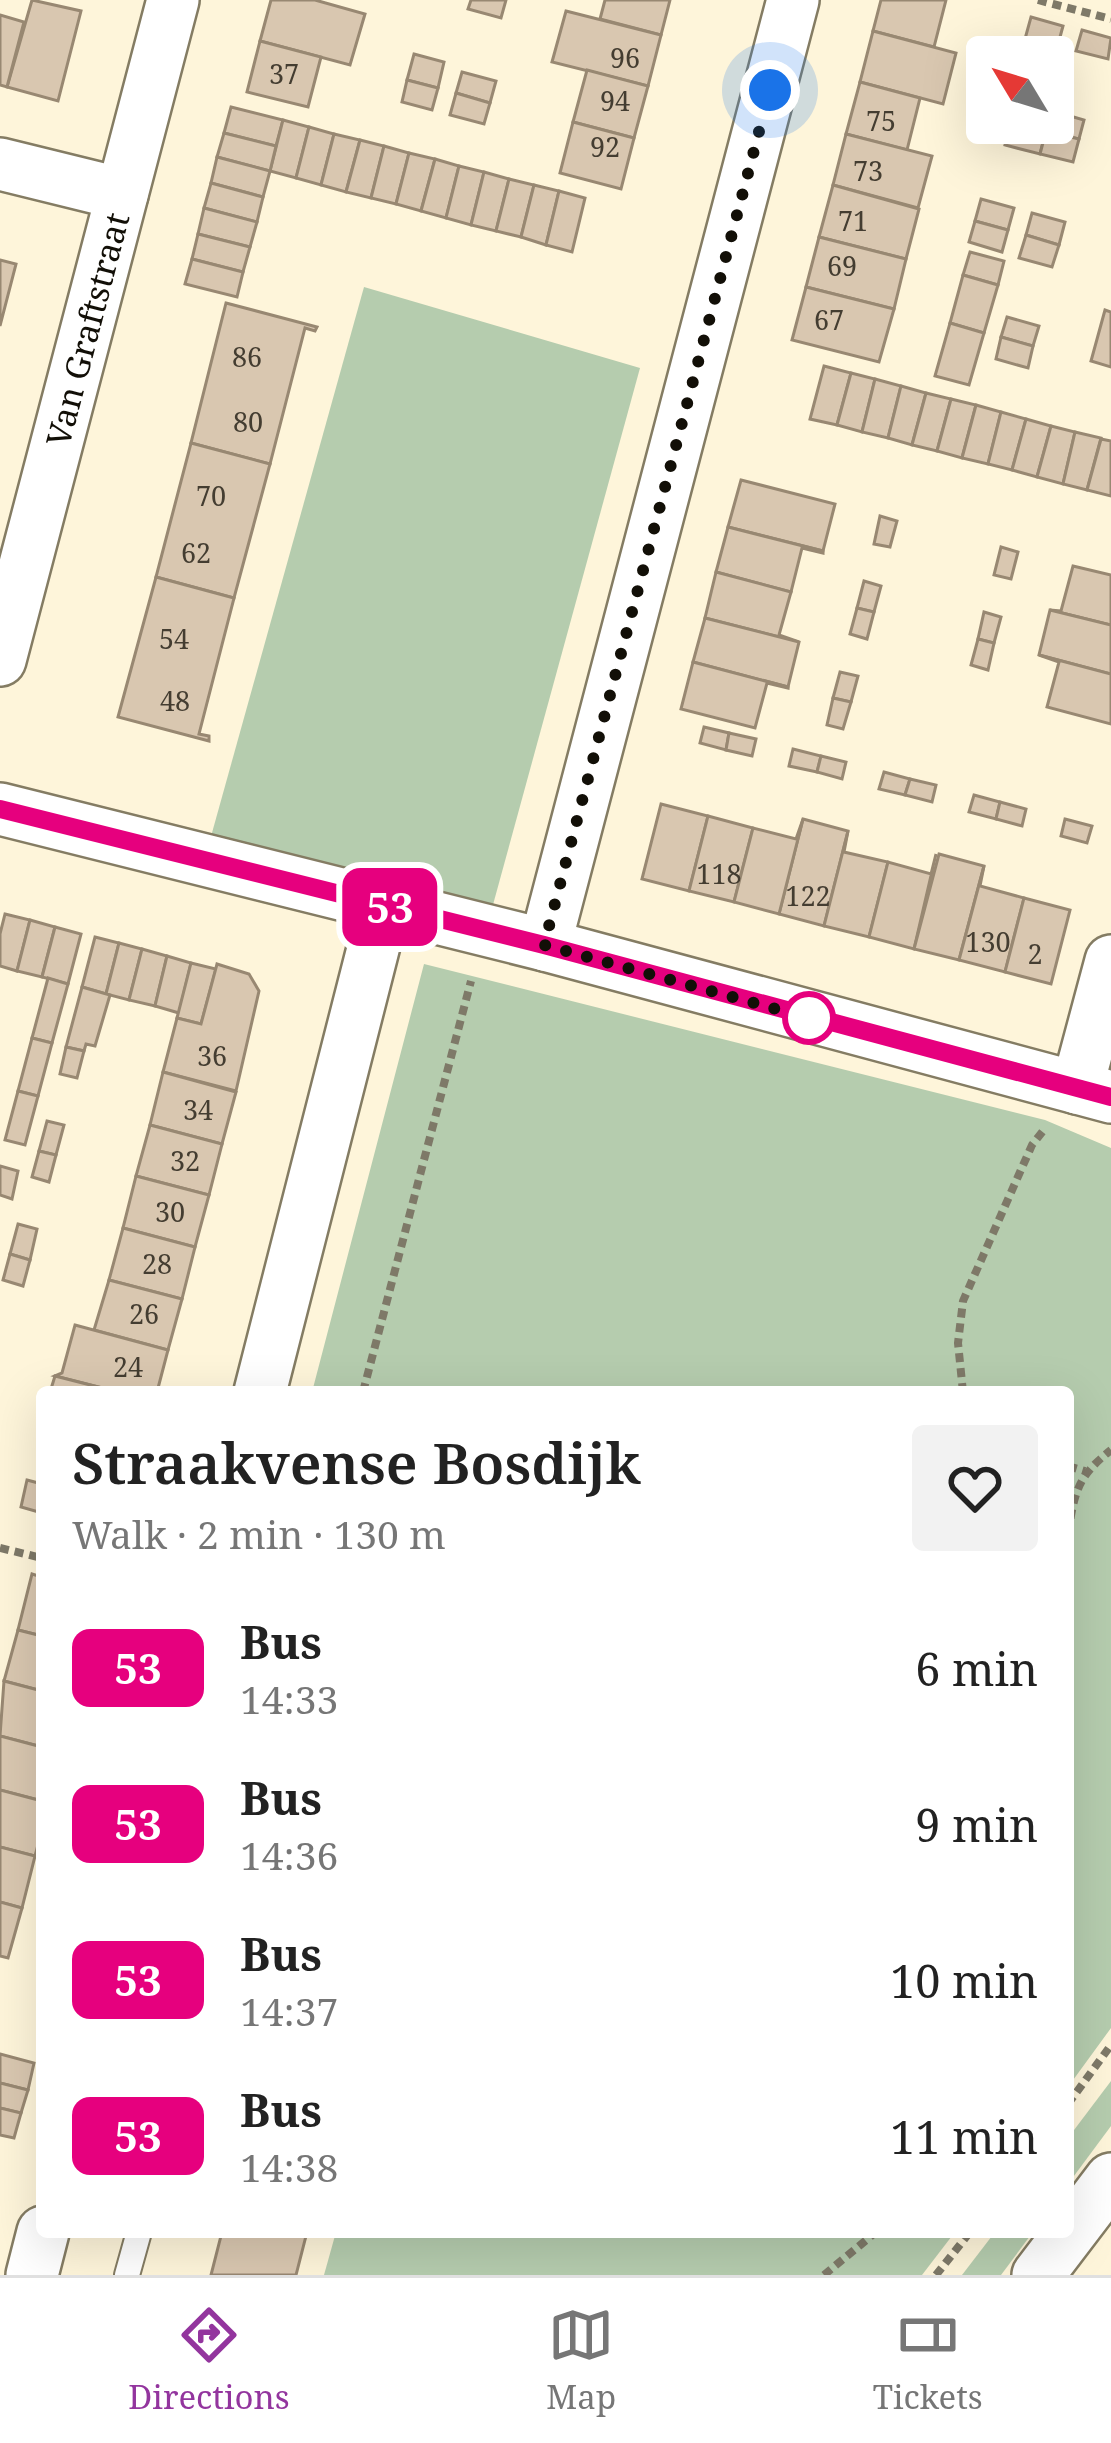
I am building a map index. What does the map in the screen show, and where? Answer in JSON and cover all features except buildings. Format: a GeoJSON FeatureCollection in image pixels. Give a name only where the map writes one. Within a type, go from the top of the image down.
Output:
{"type":"FeatureCollection","features":[{"type":"Feature","properties":{"kind":"street","name":"Van Graftstraat"},"geometry":{"type":"LineString","coordinates":[[0,660],[173,0]]}},
{"type":"Feature","properties":{"kind":"street"},"geometry":{"type":"LineString","coordinates":[[544,945],[794,0]]}},
{"type":"Feature","properties":{"kind":"street"},"geometry":{"type":"LineString","coordinates":[[0,164],[122,194]]}},
{"type":"Feature","properties":{"kind":"street"},"geometry":{"type":"LineString","coordinates":[[0,809],[544,945],[1094,1092],[1111,961]]}},
{"type":"Feature","properties":{"kind":"street"},"geometry":{"type":"LineString","coordinates":[[262,1386],[384,906]]}},
{"type":"Feature","properties":{"kind":"street"},"geometry":{"type":"LineString","coordinates":[[1038,2275],[1102,2211]]}},
{"type":"Feature","properties":{"kind":"street"},"geometry":{"type":"LineString","coordinates":[[32,2275],[41,2238]]}},
{"type":"Feature","properties":{"kind":"lane"},"geometry":{"type":"LineString","coordinates":[[127,2275],[137,2238]]}},
{"type":"Feature","properties":{"kind":"path"},"geometry":{"type":"LineString","coordinates":[[1038,0],[1111,19]]}},
{"type":"Feature","properties":{"kind":"path"},"geometry":{"type":"LineString","coordinates":[[365,1386],[484,930]]}},
{"type":"Feature","properties":{"kind":"path"},"geometry":{"type":"LineString","coordinates":[[962,1386],[958,1343],[963,1301],[1032,1145],[1094,1092]]}},
{"type":"Feature","properties":{"kind":"path"},"geometry":{"type":"LineString","coordinates":[[1074,1511],[1085,1471],[1111,1450]]}},
{"type":"Feature","properties":{"kind":"path"},"geometry":{"type":"LineString","coordinates":[[1074,1468],[1085,1471]]}},
{"type":"Feature","properties":{"kind":"path"},"geometry":{"type":"LineString","coordinates":[[0,1548],[36,1557]]}},
{"type":"Feature","properties":{"kind":"path"},"geometry":{"type":"LineString","coordinates":[[1074,2096],[1111,2045]]}},
{"type":"Feature","properties":{"kind":"path"},"geometry":{"type":"LineString","coordinates":[[824,2275],[869,2238]]}},
{"type":"Feature","properties":{"kind":"path"},"geometry":{"type":"LineString","coordinates":[[936,2275],[965,2238]]}},
{"type":"Feature","properties":{"kind":"green space"},"geometry":{"type":"Polygon","coordinates":[[[364,287],[640,368],[491,912],[210,840],[364,287]]]}},
{"type":"Feature","properties":{"kind":"green space"},"geometry":{"type":"Polygon","coordinates":[[[424,964],[1045,1120],[1111,1148],[1111,2028],[1074,2079],[1074,1386],[314,1386],[424,964]]]}},
{"type":"Feature","properties":{"kind":"green space"},"geometry":{"type":"Polygon","coordinates":[[[1111,2081],[1111,2126],[1074,2176],[1074,2130],[1111,2081]]]}},
{"type":"Feature","properties":{"kind":"green space"},"geometry":{"type":"Polygon","coordinates":[[[334,2238],[950,2238],[922,2275],[324,2275],[334,2238]]]}},
{"type":"Feature","properties":{"kind":"green space"},"geometry":{"type":"Polygon","coordinates":[[[990,2238],[1029,2238],[1001,2275],[962,2275],[990,2238]]]}},
{"type":"Feature","properties":{"kind":"bus line","name":"53"},"geometry":{"type":"LineString","coordinates":[[0,809],[544,945],[1111,1097]]}},
{"type":"Feature","properties":{"kind":"route"},"geometry":{"type":"LineString","coordinates":[[770,90],[544,945],[809,1018]]}}]}
